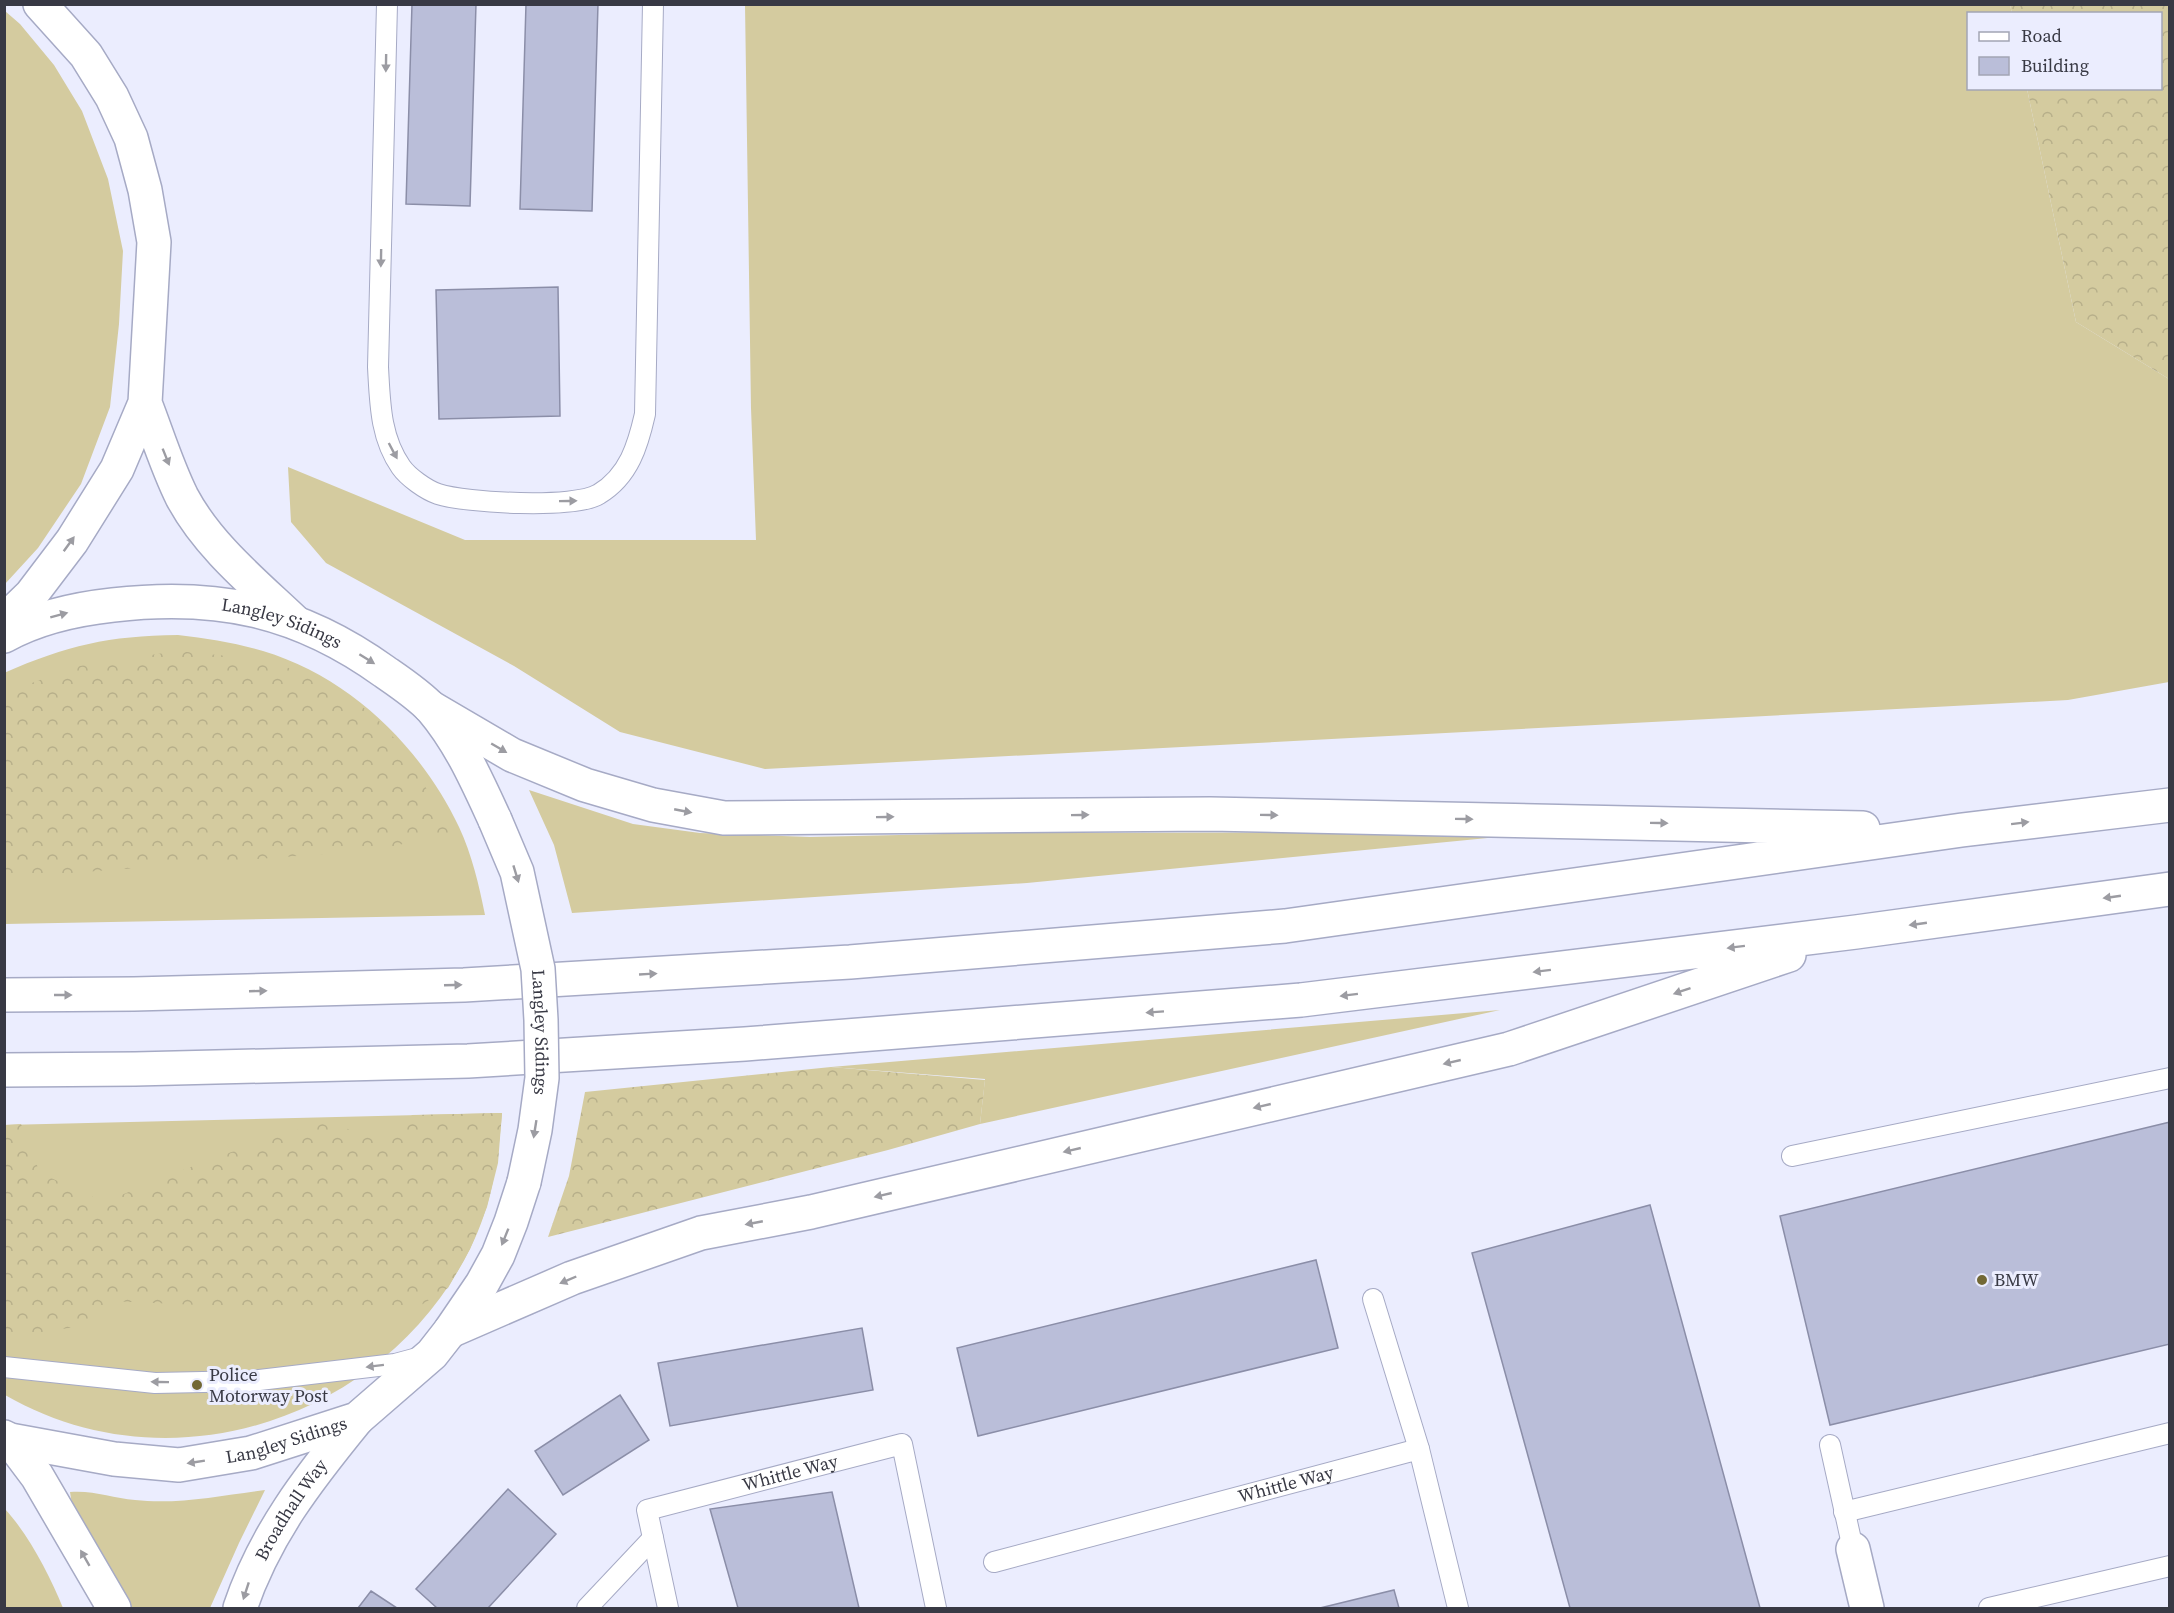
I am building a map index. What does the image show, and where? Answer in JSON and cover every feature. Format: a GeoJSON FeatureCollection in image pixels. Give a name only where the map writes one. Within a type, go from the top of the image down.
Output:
{"type":"FeatureCollection","features":[{"type":"Feature","properties":{"kind":"main road"},"geometry":{"type":"LineString","coordinates":[[4,621],[31,596],[72,541],[117,469],[145,403],[154,242],[145,190],[130,138],[112,97],[86,55],[40,4]]}},
{"type":"Feature","properties":{"kind":"main road"},"geometry":{"type":"LineString","coordinates":[[145,403],[182,496],[200,526],[231,561],[295,622]]}},
{"type":"Feature","properties":{"kind":"main road","name":"Langley Sidings"},"geometry":{"type":"LineString","coordinates":[[4,636],[25,624],[83,609],[154,600],[204,601],[251,609],[295,622],[337,641],[368,660],[430,707],[471,768],[517,872],[538,969],[542,1078],[535,1130],[524,1182],[512,1222],[483,1284],[441,1342],[357,1419],[251,1453],[179,1465],[114,1459],[8,1438]]}},
{"type":"Feature","properties":{"kind":"main road"},"geometry":{"type":"LineString","coordinates":[[430,707],[512,755],[585,785],[653,805],[724,818],[1210,813],[1962,830]]}},
{"type":"Feature","properties":{"kind":"main road"},"geometry":{"type":"LineString","coordinates":[[4,996],[464,985],[850,962],[1285,926],[1962,830],[2169,805]]}},
{"type":"Feature","properties":{"kind":"main road"},"geometry":{"type":"LineString","coordinates":[[4,1070],[468,1061],[745,1044],[1300,1000],[1856,932],[2169,889]]}},
{"type":"Feature","properties":{"kind":"main road"},"geometry":{"type":"LineString","coordinates":[[441,1342],[572,1278],[700,1233],[811,1212],[1509,1049],[1856,932]]}},
{"type":"Feature","properties":{"kind":"main road","name":"Broadhall Way"},"geometry":{"type":"LineString","coordinates":[[240,1608],[251,1577],[278,1524],[310,1475],[357,1419]]}},
{"type":"Feature","properties":{"kind":"main road"},"geometry":{"type":"LineString","coordinates":[[8,1438],[38,1476],[114,1608]]}},
{"type":"Feature","properties":{"kind":"main road"},"geometry":{"type":"LineString","coordinates":[[1853,1549],[1867,1608]]}},
{"type":"Feature","properties":{"kind":"lane"},"geometry":{"type":"LineString","coordinates":[[387,4],[378,367],[382,424],[388,443],[402,469],[435,493],[481,502],[577,501],[598,495],[617,479],[638,444],[645,414],[653,4]]}},
{"type":"Feature","properties":{"kind":"lane"},"geometry":{"type":"LineString","coordinates":[[1792,1156],[2169,1078]]}},
{"type":"Feature","properties":{"kind":"lane"},"geometry":{"type":"LineString","coordinates":[[1373,1299],[1419,1449],[1458,1608]]}},
{"type":"Feature","properties":{"kind":"lane"},"geometry":{"type":"LineString","coordinates":[[4,1366],[155,1383],[251,1381],[395,1364],[441,1342]]}},
{"type":"Feature","properties":{"kind":"lane"},"geometry":{"type":"LineString","coordinates":[[1844,1512],[2169,1433]]}},
{"type":"Feature","properties":{"kind":"lane","name":"Whittle Way"},"geometry":{"type":"LineString","coordinates":[[668,1608],[647,1510],[902,1444],[936,1608]]}},
{"type":"Feature","properties":{"kind":"lane"},"geometry":{"type":"LineString","coordinates":[[1830,1445],[1853,1549]]}},
{"type":"Feature","properties":{"kind":"lane","name":"Whittle Way"},"geometry":{"type":"LineString","coordinates":[[994,1562],[1419,1449]]}},
{"type":"Feature","properties":{"kind":"lane"},"geometry":{"type":"LineString","coordinates":[[587,1608],[653,1538]]}},
{"type":"Feature","properties":{"kind":"lane"},"geometry":{"type":"LineString","coordinates":[[1989,1608],[2169,1566]]}},
{"type":"Feature","properties":{"kind":"green space"},"geometry":{"type":"Polygon","coordinates":[[[745,5],[2010,5],[2012,12],[1967,12],[1967,90],[2027,90],[2076,322],[2169,379],[2169,682],[2068,700],[765,769],[620,732],[514,666],[326,563],[291,522],[288,467],[465,540],[756,540],[751,408],[745,5]]]}},
{"type":"Feature","properties":{"kind":"green space"},"geometry":{"type":"Polygon","coordinates":[[[2010,5],[2169,5],[2169,379],[2076,322],[2027,90],[2162,90],[2162,12],[2012,12],[2010,5]]]}},
{"type":"Feature","properties":{"kind":"green space"},"geometry":{"type":"Polygon","coordinates":[[[5,11],[20,24],[54,65],[82,111],[108,179],[123,251],[119,324],[110,407],[81,484],[38,548],[5,584],[5,11]]]}},
{"type":"Feature","properties":{"kind":"green space"},"geometry":{"type":"Polygon","coordinates":[[[178,635],[210,639],[263,651],[295,663],[325,678],[379,719],[425,769],[459,827],[478,881],[485,915],[5,924],[4,673],[48,655],[89,644],[130,637],[178,635]]]}},
{"type":"Feature","properties":{"kind":"green space"},"geometry":{"type":"Polygon","coordinates":[[[177,651],[270,660],[319,681],[372,713],[408,754],[450,833],[377,850],[5,878],[5,697],[15,689],[79,666],[177,651]]]}},
{"type":"Feature","properties":{"kind":"green space"},"geometry":{"type":"Polygon","coordinates":[[[529,790],[633,824],[700,833],[810,837],[989,833],[1550,832],[1027,883],[572,913],[554,845],[529,790]]]}},
{"type":"Feature","properties":{"kind":"green space"},"geometry":{"type":"Polygon","coordinates":[[[1500,1010],[980,1124],[985,1079],[831,1067],[1500,1010]]]}},
{"type":"Feature","properties":{"kind":"green space"},"geometry":{"type":"Polygon","coordinates":[[[831,1067],[985,1080],[980,1124],[888,1150],[548,1237],[569,1176],[585,1092],[831,1067]]]}},
{"type":"Feature","properties":{"kind":"green space"},"geometry":{"type":"Polygon","coordinates":[[[502,1113],[489,1199],[470,1249],[432,1308],[385,1357],[329,1395],[268,1422],[203,1436],[136,1437],[69,1423],[5,1395],[4,1125],[502,1113]]]}},
{"type":"Feature","properties":{"kind":"green space"},"geometry":{"type":"Polygon","coordinates":[[[502,1113],[498,1163],[487,1207],[470,1249],[448,1288],[407,1314],[109,1301],[103,1323],[28,1334],[5,1331],[5,1125],[21,1124],[40,1173],[104,1202],[208,1160],[318,1123],[393,1138],[412,1115],[502,1113]]]}},
{"type":"Feature","properties":{"kind":"green space"},"geometry":{"type":"Polygon","coordinates":[[[265,1490],[210,1608],[128,1608],[72,1504],[70,1492],[87,1492],[135,1500],[168,1501],[265,1490]]]}},
{"type":"Feature","properties":{"kind":"green space"},"geometry":{"type":"Polygon","coordinates":[[[5,1509],[38,1556],[63,1608],[5,1608],[5,1509]]]}},
{"type":"Feature","properties":{"kind":"building"},"geometry":{"type":"Polygon","coordinates":[[[412,4],[476,4],[470,206],[406,204],[412,4]]]}},
{"type":"Feature","properties":{"kind":"building"},"geometry":{"type":"Polygon","coordinates":[[[526,4],[598,4],[592,211],[520,209],[526,4]]]}},
{"type":"Feature","properties":{"kind":"building"},"geometry":{"type":"Polygon","coordinates":[[[558,287],[560,416],[439,419],[436,290],[558,287]]]}},
{"type":"Feature","properties":{"kind":"building","name":"BMW"},"geometry":{"type":"Polygon","coordinates":[[[2170,1122],[2170,1344],[1830,1425],[1780,1216],[2170,1122]]]}},
{"type":"Feature","properties":{"kind":"building"},"geometry":{"type":"Polygon","coordinates":[[[1650,1205],[1760,1608],[1570,1608],[1472,1253],[1650,1205]]]}},
{"type":"Feature","properties":{"kind":"building"},"geometry":{"type":"Polygon","coordinates":[[[1316,1260],[1338,1348],[978,1436],[957,1348],[1316,1260]]]}},
{"type":"Feature","properties":{"kind":"building"},"geometry":{"type":"Polygon","coordinates":[[[862,1328],[873,1390],[670,1426],[658,1363],[862,1328]]]}},
{"type":"Feature","properties":{"kind":"building"},"geometry":{"type":"Polygon","coordinates":[[[620,1395],[649,1440],[563,1495],[535,1451],[620,1395]]]}},
{"type":"Feature","properties":{"kind":"building"},"geometry":{"type":"Polygon","coordinates":[[[508,1489],[556,1534],[488,1608],[437,1608],[416,1589],[508,1489]]]}},
{"type":"Feature","properties":{"kind":"building"},"geometry":{"type":"Polygon","coordinates":[[[832,1492],[859,1608],[738,1608],[710,1509],[832,1492]]]}},
{"type":"Feature","properties":{"kind":"building"},"geometry":{"type":"Polygon","coordinates":[[[1394,1590],[1399,1608],[1320,1608],[1394,1590]]]}},
{"type":"Feature","properties":{"kind":"building"},"geometry":{"type":"Polygon","coordinates":[[[371,1591],[397,1608],[358,1608],[371,1591]]]}},
{"type":"Feature","properties":{"kind":"place","name":"BMW"},"geometry":{"type":"Point","coordinates":[1982,1280]}},
{"type":"Feature","properties":{"kind":"place","name":"Police Motorway Post"},"geometry":{"type":"Point","coordinates":[197,1385]}}]}
